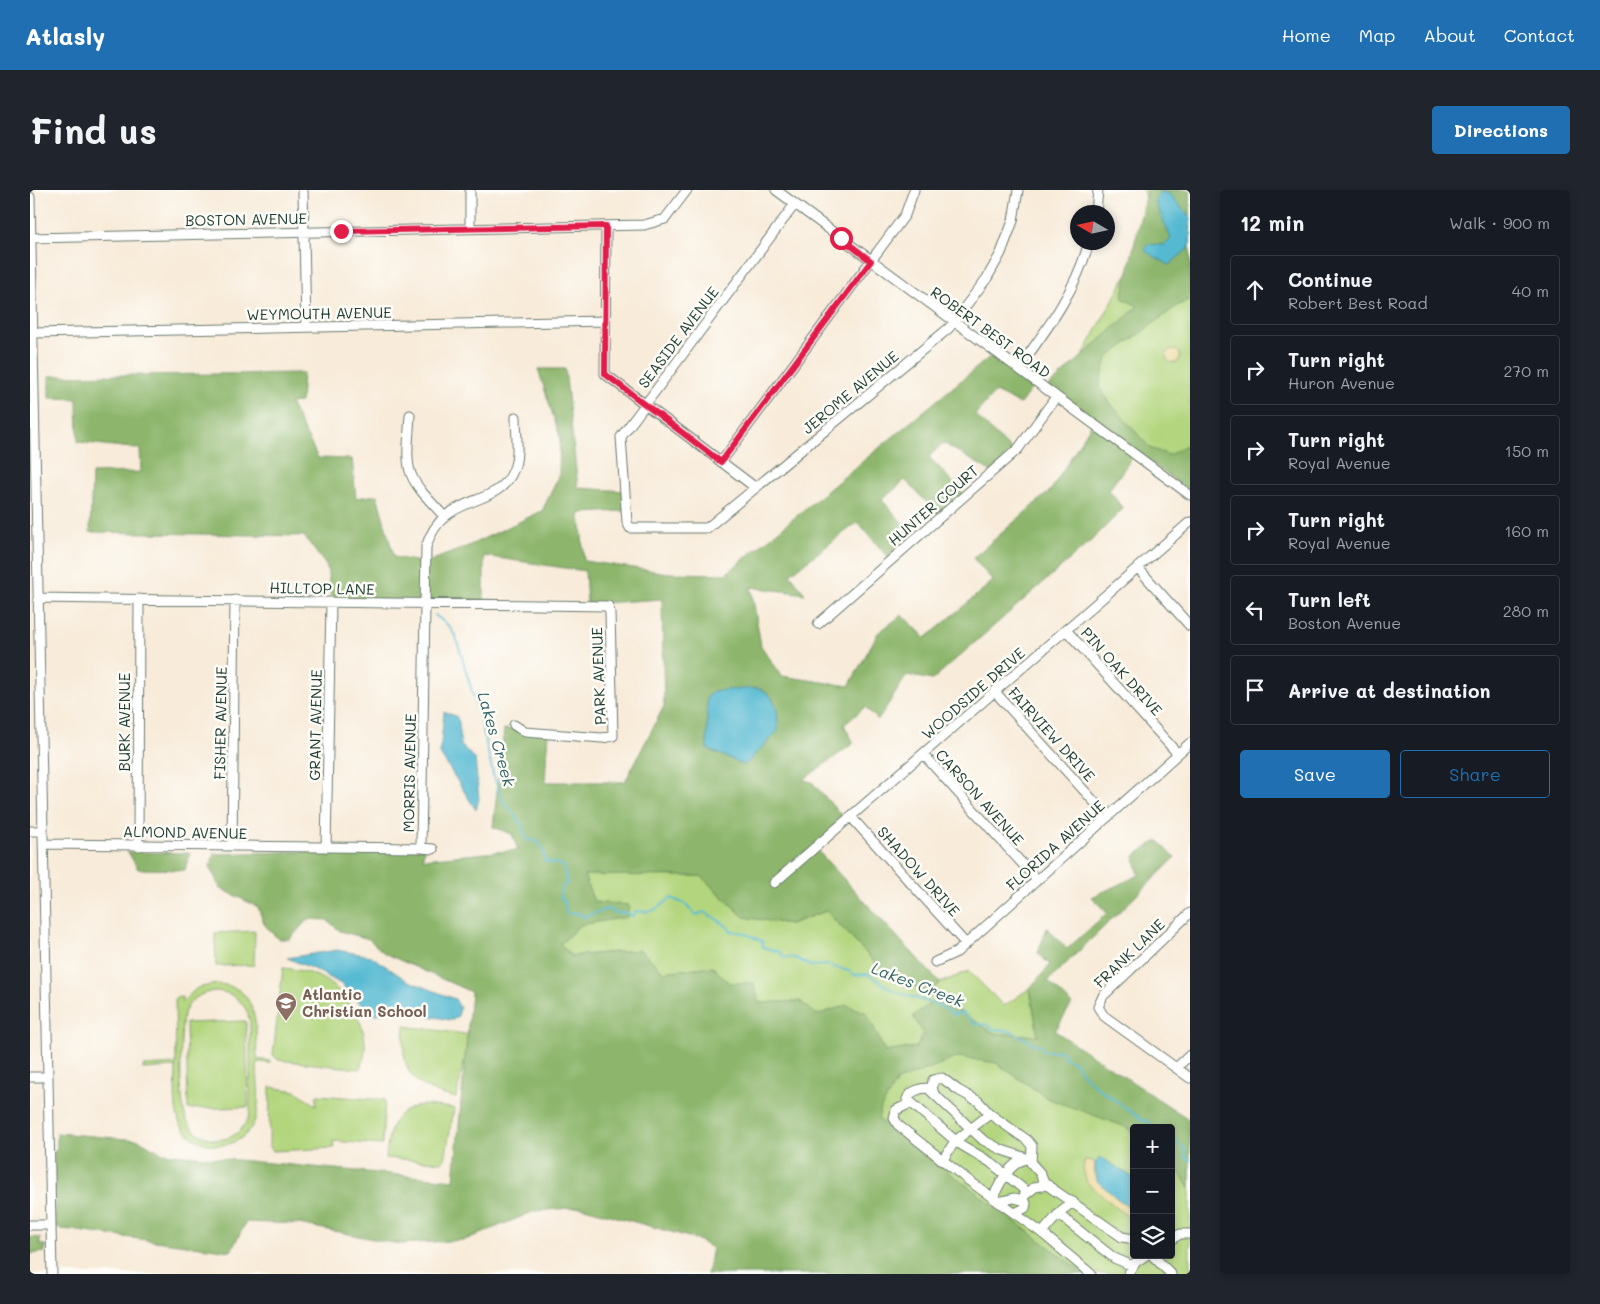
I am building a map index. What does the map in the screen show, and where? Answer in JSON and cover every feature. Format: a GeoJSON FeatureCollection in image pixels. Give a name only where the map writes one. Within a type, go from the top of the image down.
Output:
{"type":"FeatureCollection","features":[{"type":"Feature","properties":{"kind":"street"},"geometry":{"type":"LineString","coordinates":[[303,190],[306,327]]}},
{"type":"Feature","properties":{"kind":"street"},"geometry":{"type":"LineString","coordinates":[[470,190],[470,228]]}},
{"type":"Feature","properties":{"kind":"street","name":"BOSTON AVENUE"},"geometry":{"type":"LineString","coordinates":[[31,238],[648,225],[665,219],[687,190]]}},
{"type":"Feature","properties":{"kind":"street","name":"ROBERT BEST ROAD"},"geometry":{"type":"LineString","coordinates":[[776,190],[1190,495]]}},
{"type":"Feature","properties":{"kind":"street"},"geometry":{"type":"LineString","coordinates":[[721,462],[905,215],[914,190]]}},
{"type":"Feature","properties":{"kind":"street","name":"JEROME AVENUE"},"geometry":{"type":"LineString","coordinates":[[630,528],[705,529],[949,328],[987,278],[1001,253],[1013,221],[1018,190]]}},
{"type":"Feature","properties":{"kind":"street"},"geometry":{"type":"LineString","coordinates":[[1097,205],[1098,190]]}},
{"type":"Feature","properties":{"kind":"street"},"geometry":{"type":"LineString","coordinates":[[30,197],[33,333],[34,587],[38,598],[52,1274]]}},
{"type":"Feature","properties":{"kind":"street","name":"SEASIDE AVENUE"},"geometry":{"type":"LineString","coordinates":[[630,528],[627,522],[620,440],[644,405],[795,204]]}},
{"type":"Feature","properties":{"kind":"street"},"geometry":{"type":"LineString","coordinates":[[606,226],[605,374],[756,488]]}},
{"type":"Feature","properties":{"kind":"street"},"geometry":{"type":"LineString","coordinates":[[1018,369],[1065,303],[1080,270],[1086,250]]}},
{"type":"Feature","properties":{"kind":"street","name":"WEYMOUTH AVENUE"},"geometry":{"type":"LineString","coordinates":[[33,333],[605,321]]}},
{"type":"Feature","properties":{"kind":"street","name":"HUNTER COURT"},"geometry":{"type":"LineString","coordinates":[[818,624],[1018,449],[1056,397]]}},
{"type":"Feature","properties":{"kind":"street"},"geometry":{"type":"LineString","coordinates":[[410,416],[407,462],[410,476],[444,516],[458,507],[496,491],[509,480],[516,462],[516,417]]}},
{"type":"Feature","properties":{"kind":"street","name":"MORRIS AVENUE"},"geometry":{"type":"LineString","coordinates":[[326,848],[421,848],[426,547],[432,533],[444,516]]}},
{"type":"Feature","properties":{"kind":"street","name":"WOODSIDE DRIVE"},"geometry":{"type":"LineString","coordinates":[[774,883],[996,693],[1190,522]]}},
{"type":"Feature","properties":{"kind":"street"},"geometry":{"type":"LineString","coordinates":[[1138,568],[1190,626]]}},
{"type":"Feature","properties":{"kind":"street","name":"HILLTOP LANE"},"geometry":{"type":"LineString","coordinates":[[38,598],[607,605]]}},
{"type":"Feature","properties":{"kind":"street","name":"BURK AVENUE"},"geometry":{"type":"LineString","coordinates":[[138,846],[139,600]]}},
{"type":"Feature","properties":{"kind":"street","name":"FISHER AVENUE"},"geometry":{"type":"LineString","coordinates":[[232,846],[235,600]]}},
{"type":"Feature","properties":{"kind":"street","name":"GRANT AVENUE"},"geometry":{"type":"LineString","coordinates":[[326,848],[331,602]]}},
{"type":"Feature","properties":{"kind":"street","name":"PARK AVENUE"},"geometry":{"type":"LineString","coordinates":[[514,725],[524,732],[602,738],[612,736],[610,612],[607,605]]}},
{"type":"Feature","properties":{"kind":"street","name":"PIN OAK DRIVE"},"geometry":{"type":"LineString","coordinates":[[1066,630],[1178,754]]}},
{"type":"Feature","properties":{"kind":"street","name":"FAIRVIEW DRIVE"},"geometry":{"type":"LineString","coordinates":[[996,693],[1108,817]]}},
{"type":"Feature","properties":{"kind":"street","name":"FLORIDA AVENUE"},"geometry":{"type":"LineString","coordinates":[[934,962],[957,952],[1190,743]]}},
{"type":"Feature","properties":{"kind":"street","name":"CARSON AVENUE"},"geometry":{"type":"LineString","coordinates":[[923,754],[1037,880]]}},
{"type":"Feature","properties":{"kind":"street","name":"SHADOW DRIVE"},"geometry":{"type":"LineString","coordinates":[[851,816],[966,944]]}},
{"type":"Feature","properties":{"kind":"street"},"geometry":{"type":"LineString","coordinates":[[30,831],[43,831]]}},
{"type":"Feature","properties":{"kind":"street","name":"ALMOND AVENUE"},"geometry":{"type":"LineString","coordinates":[[43,844],[326,848]]}},
{"type":"Feature","properties":{"kind":"street"},"geometry":{"type":"LineString","coordinates":[[421,848],[433,849]]}},
{"type":"Feature","properties":{"kind":"street","name":"FRANK LANE"},"geometry":{"type":"LineString","coordinates":[[1176,1068],[1104,1016],[1098,1007],[1103,996],[1190,913]]}},
{"type":"Feature","properties":{"kind":"street"},"geometry":{"type":"LineString","coordinates":[[1190,1055],[1176,1068],[1190,1078]]}},
{"type":"Feature","properties":{"kind":"street"},"geometry":{"type":"LineString","coordinates":[[30,1077],[48,1077]]}},
{"type":"Feature","properties":{"kind":"street"},"geometry":{"type":"LineString","coordinates":[[934,1094],[933,1080],[942,1078],[978,1101],[990,1114],[1032,1146],[1028,1158],[1006,1174],[996,1200]]}},
{"type":"Feature","properties":{"kind":"street"},"geometry":{"type":"LineString","coordinates":[[1015,1213],[1025,1208],[1025,1196],[1006,1174],[955,1141],[907,1100],[908,1096],[919,1089],[928,1088],[985,1141],[1028,1158],[1030,1163],[1040,1172],[1044,1183],[1122,1236],[1130,1238]]}},
{"type":"Feature","properties":{"kind":"street"},"geometry":{"type":"LineString","coordinates":[[911,1103],[896,1110],[896,1122],[942,1161],[959,1171],[1042,1233],[1091,1274]]}},
{"type":"Feature","properties":{"kind":"street"},"geometry":{"type":"LineString","coordinates":[[942,1161],[955,1141],[990,1114]]}},
{"type":"Feature","properties":{"kind":"street"},"geometry":{"type":"LineString","coordinates":[[996,1200],[1025,1196],[1034,1187],[1048,1185]]}},
{"type":"Feature","properties":{"kind":"street"},"geometry":{"type":"LineString","coordinates":[[1042,1233],[1058,1214],[1073,1202]]}},
{"type":"Feature","properties":{"kind":"street"},"geometry":{"type":"LineString","coordinates":[[1058,1214],[1130,1270],[1142,1259]]}},
{"type":"Feature","properties":{"kind":"street"},"geometry":{"type":"LineString","coordinates":[[30,1225],[51,1226]]}},
{"type":"Feature","properties":{"kind":"street"},"geometry":{"type":"LineString","coordinates":[[1175,1237],[1180,1234],[1190,1234]]}},
{"type":"Feature","properties":{"kind":"street"},"geometry":{"type":"LineString","coordinates":[[1156,1259],[1171,1274]]}},
{"type":"Feature","properties":{"kind":"green space"},"geometry":{"type":"Polygon","coordinates":[[[1143,190],[1190,190],[1190,490],[1061,396],[1152,227],[1143,190]]]}},
{"type":"Feature","properties":{"kind":"green space"},"geometry":{"type":"Polygon","coordinates":[[[1150,190],[1190,190],[1190,299],[1177,306],[1107,358],[1099,387],[1111,404],[1150,448],[1169,455],[1190,443],[1190,491],[1136,452],[1109,490],[1123,509],[1093,539],[932,680],[907,675],[878,720],[865,707],[844,725],[854,743],[803,780],[812,782],[847,822],[816,849],[940,983],[930,993],[885,973],[826,911],[790,924],[744,917],[701,876],[584,875],[594,902],[629,905],[627,917],[580,925],[560,944],[571,956],[640,950],[664,972],[712,966],[729,983],[754,983],[759,1003],[800,1001],[817,1015],[846,1005],[867,1013],[885,1052],[917,1047],[924,1036],[913,1016],[938,998],[994,1033],[1038,1036],[1030,988],[1050,965],[1038,953],[1047,928],[1067,949],[1107,913],[1092,897],[1139,875],[1134,856],[1158,840],[1175,858],[1048,981],[1072,1004],[1055,1031],[1190,1120],[1190,1190],[1180,1173],[1175,1169],[1175,1124],[1130,1124],[1130,1130],[1126,1127],[1049,1099],[996,1063],[959,1057],[897,1081],[881,1108],[878,1119],[1085,1274],[707,1274],[712,1248],[696,1239],[581,1207],[535,1211],[465,1240],[398,1244],[299,1224],[246,1222],[231,1251],[55,1228],[54,1152],[57,1148],[57,1133],[139,1140],[162,1153],[454,1180],[471,992],[384,953],[369,939],[340,931],[327,920],[308,919],[290,939],[279,939],[264,924],[258,907],[220,888],[210,867],[214,854],[424,848],[423,859],[518,850],[512,834],[493,827],[504,729],[548,733],[545,782],[625,782],[664,706],[662,599],[587,604],[585,571],[484,556],[484,603],[365,602],[331,597],[327,567],[304,536],[90,532],[92,473],[141,472],[140,449],[78,442],[77,399],[49,398],[49,376],[303,373],[301,402],[290,403],[318,458],[352,459],[356,498],[377,495],[394,557],[425,563],[466,547],[542,511],[559,476],[560,437],[538,369],[565,369],[578,488],[626,491],[627,511],[580,513],[584,561],[669,573],[726,574],[997,351],[1037,381],[1020,404],[995,392],[975,415],[1014,452],[992,472],[943,443],[929,457],[966,496],[941,517],[905,480],[882,500],[917,539],[891,561],[858,522],[790,574],[805,594],[751,587],[761,646],[782,676],[849,686],[878,633],[902,615],[926,638],[993,581],[973,558],[1051,490],[1092,423],[1047,388],[1138,306],[1122,298],[1146,193],[1150,190]]]}},
{"type":"Feature","properties":{"kind":"green space"},"geometry":{"type":"Polygon","coordinates":[[[128,852],[190,853],[185,870],[138,869],[128,852]]]}},
{"type":"Feature","properties":{"kind":"green space"},"geometry":{"type":"Polygon","coordinates":[[[583,875],[701,876],[744,917],[790,924],[826,911],[885,973],[929,993],[940,983],[969,971],[1004,1006],[1030,988],[1038,1036],[994,1033],[938,999],[917,1047],[885,1052],[867,1014],[817,1015],[800,1001],[758,1003],[729,983],[712,966],[664,973],[640,950],[571,956],[560,944],[580,925],[629,905],[594,902],[583,875]]]}},
{"type":"Feature","properties":{"kind":"green space"},"geometry":{"type":"Polygon","coordinates":[[[255,931],[254,965],[216,966],[215,933],[255,931]]]}},
{"type":"Feature","properties":{"kind":"green space"},"geometry":{"type":"Polygon","coordinates":[[[283,968],[300,970],[317,976],[340,992],[349,1003],[357,1015],[365,1042],[364,1056],[360,1069],[278,1060],[273,1055],[283,968]]]}},
{"type":"Feature","properties":{"kind":"green space"},"geometry":{"type":"Polygon","coordinates":[[[216,984],[230,986],[241,992],[253,1010],[257,1059],[270,1061],[270,1063],[257,1062],[258,1099],[255,1120],[249,1131],[240,1139],[229,1144],[206,1144],[186,1132],[177,1115],[175,1094],[176,1067],[143,1069],[143,1066],[176,1064],[175,998],[182,997],[182,1002],[197,988],[216,984]],[[215,991],[199,996],[187,1006],[183,1017],[181,1038],[181,1084],[186,1118],[197,1133],[215,1139],[228,1138],[236,1134],[245,1125],[250,1113],[249,1017],[239,1000],[222,992],[215,991]]]}},
{"type":"Feature","properties":{"kind":"green space"},"geometry":{"type":"Polygon","coordinates":[[[246,1021],[248,1107],[188,1109],[186,1023],[246,1021]]]}},
{"type":"Feature","properties":{"kind":"green space"},"geometry":{"type":"Polygon","coordinates":[[[405,1026],[465,1034],[469,1038],[456,1098],[429,1089],[412,1076],[404,1055],[405,1026]]]}},
{"type":"Feature","properties":{"kind":"green space"},"geometry":{"type":"Polygon","coordinates":[[[947,1050],[992,1055],[1130,1126],[1130,1259],[1175,1259],[1175,1156],[1190,1165],[1190,1274],[1066,1274],[868,1131],[901,1065],[947,1050]]]}},
{"type":"Feature","properties":{"kind":"green space"},"geometry":{"type":"Polygon","coordinates":[[[270,1087],[296,1091],[316,1105],[317,1095],[385,1100],[382,1145],[333,1141],[334,1148],[273,1151],[269,1145],[270,1087]]]}},
{"type":"Feature","properties":{"kind":"green space"},"geometry":{"type":"Polygon","coordinates":[[[424,1105],[454,1108],[445,1159],[441,1162],[386,1158],[394,1122],[405,1111],[424,1105]]]}},
{"type":"Feature","properties":{"kind":"green space"},"geometry":{"type":"Polygon","coordinates":[[[30,1237],[40,1238],[40,1245],[45,1245],[45,1252],[30,1254],[30,1237]]]}},
{"type":"Feature","properties":{"kind":"sand"},"geometry":{"type":"Polygon","coordinates":[[[1170,349],[1176,349],[1180,356],[1176,363],[1170,363],[1166,359],[1166,353],[1170,349]]]}},
{"type":"Feature","properties":{"kind":"sand"},"geometry":{"type":"Polygon","coordinates":[[[1085,1160],[1093,1161],[1095,1164],[1094,1175],[1119,1200],[1130,1207],[1130,1219],[1087,1183],[1083,1168],[1085,1160]]]}},
{"type":"Feature","properties":{"kind":"water"},"geometry":{"type":"Polygon","coordinates":[[[1161,191],[1171,195],[1190,218],[1190,247],[1169,265],[1145,251],[1147,244],[1164,245],[1171,239],[1155,201],[1161,191]]]}},
{"type":"Feature","properties":{"kind":"water"},"geometry":{"type":"Polygon","coordinates":[[[757,688],[764,691],[773,700],[778,717],[778,731],[745,765],[707,749],[707,697],[713,691],[757,688]]]}},
{"type":"Feature","properties":{"kind":"water"},"geometry":{"type":"Polygon","coordinates":[[[444,712],[456,716],[459,722],[461,745],[475,759],[479,799],[476,810],[440,754],[444,712]]]}},
{"type":"Feature","properties":{"kind":"water"},"geometry":{"type":"Polygon","coordinates":[[[337,950],[371,956],[406,980],[455,999],[460,1008],[458,1016],[450,1020],[398,1010],[372,1015],[341,984],[316,970],[287,958],[337,950]]]}},
{"type":"Feature","properties":{"kind":"water"},"geometry":{"type":"Polygon","coordinates":[[[1100,1157],[1130,1176],[1130,1207],[1119,1200],[1097,1181],[1095,1164],[1100,1157]]]}},
{"type":"Feature","properties":{"kind":"waterway","name":"Lakes Creek"},"geometry":{"type":"LineString","coordinates":[[435,615],[449,626],[456,637],[481,722],[493,774],[502,799],[520,822],[527,840],[538,841],[543,850],[545,861],[563,865],[567,883],[562,887],[560,896],[565,903],[566,912],[570,914],[579,913],[583,917],[607,909],[616,913],[626,913],[633,916],[635,911],[654,910],[671,898],[685,904],[695,915],[705,912],[723,922],[731,931],[744,933],[762,941],[763,947],[780,952],[783,957],[795,958],[811,966],[827,965],[849,971],[854,975],[868,974],[894,991],[939,1006],[955,1015],[962,1012],[976,1025],[985,1024],[993,1029],[1011,1031],[1036,1045],[1040,1044],[1043,1051],[1063,1051],[1065,1058],[1077,1063],[1080,1070],[1094,1085],[1150,1124]]}},
{"type":"Feature","properties":{"kind":"waterway","name":"Lakes Creek"},"geometry":{"type":"LineString","coordinates":[[1175,1140],[1185,1149],[1186,1158],[1190,1160]]}},
{"type":"Feature","properties":{"kind":"place","name":"Atlantic Christian School"},"geometry":{"type":"Point","coordinates":[286,1022]}},
{"type":"Feature","properties":{"kind":"route"},"geometry":{"type":"LineString","coordinates":[[341,231],[606,226],[605,374],[721,462],[871,261],[841,238]]}}]}
